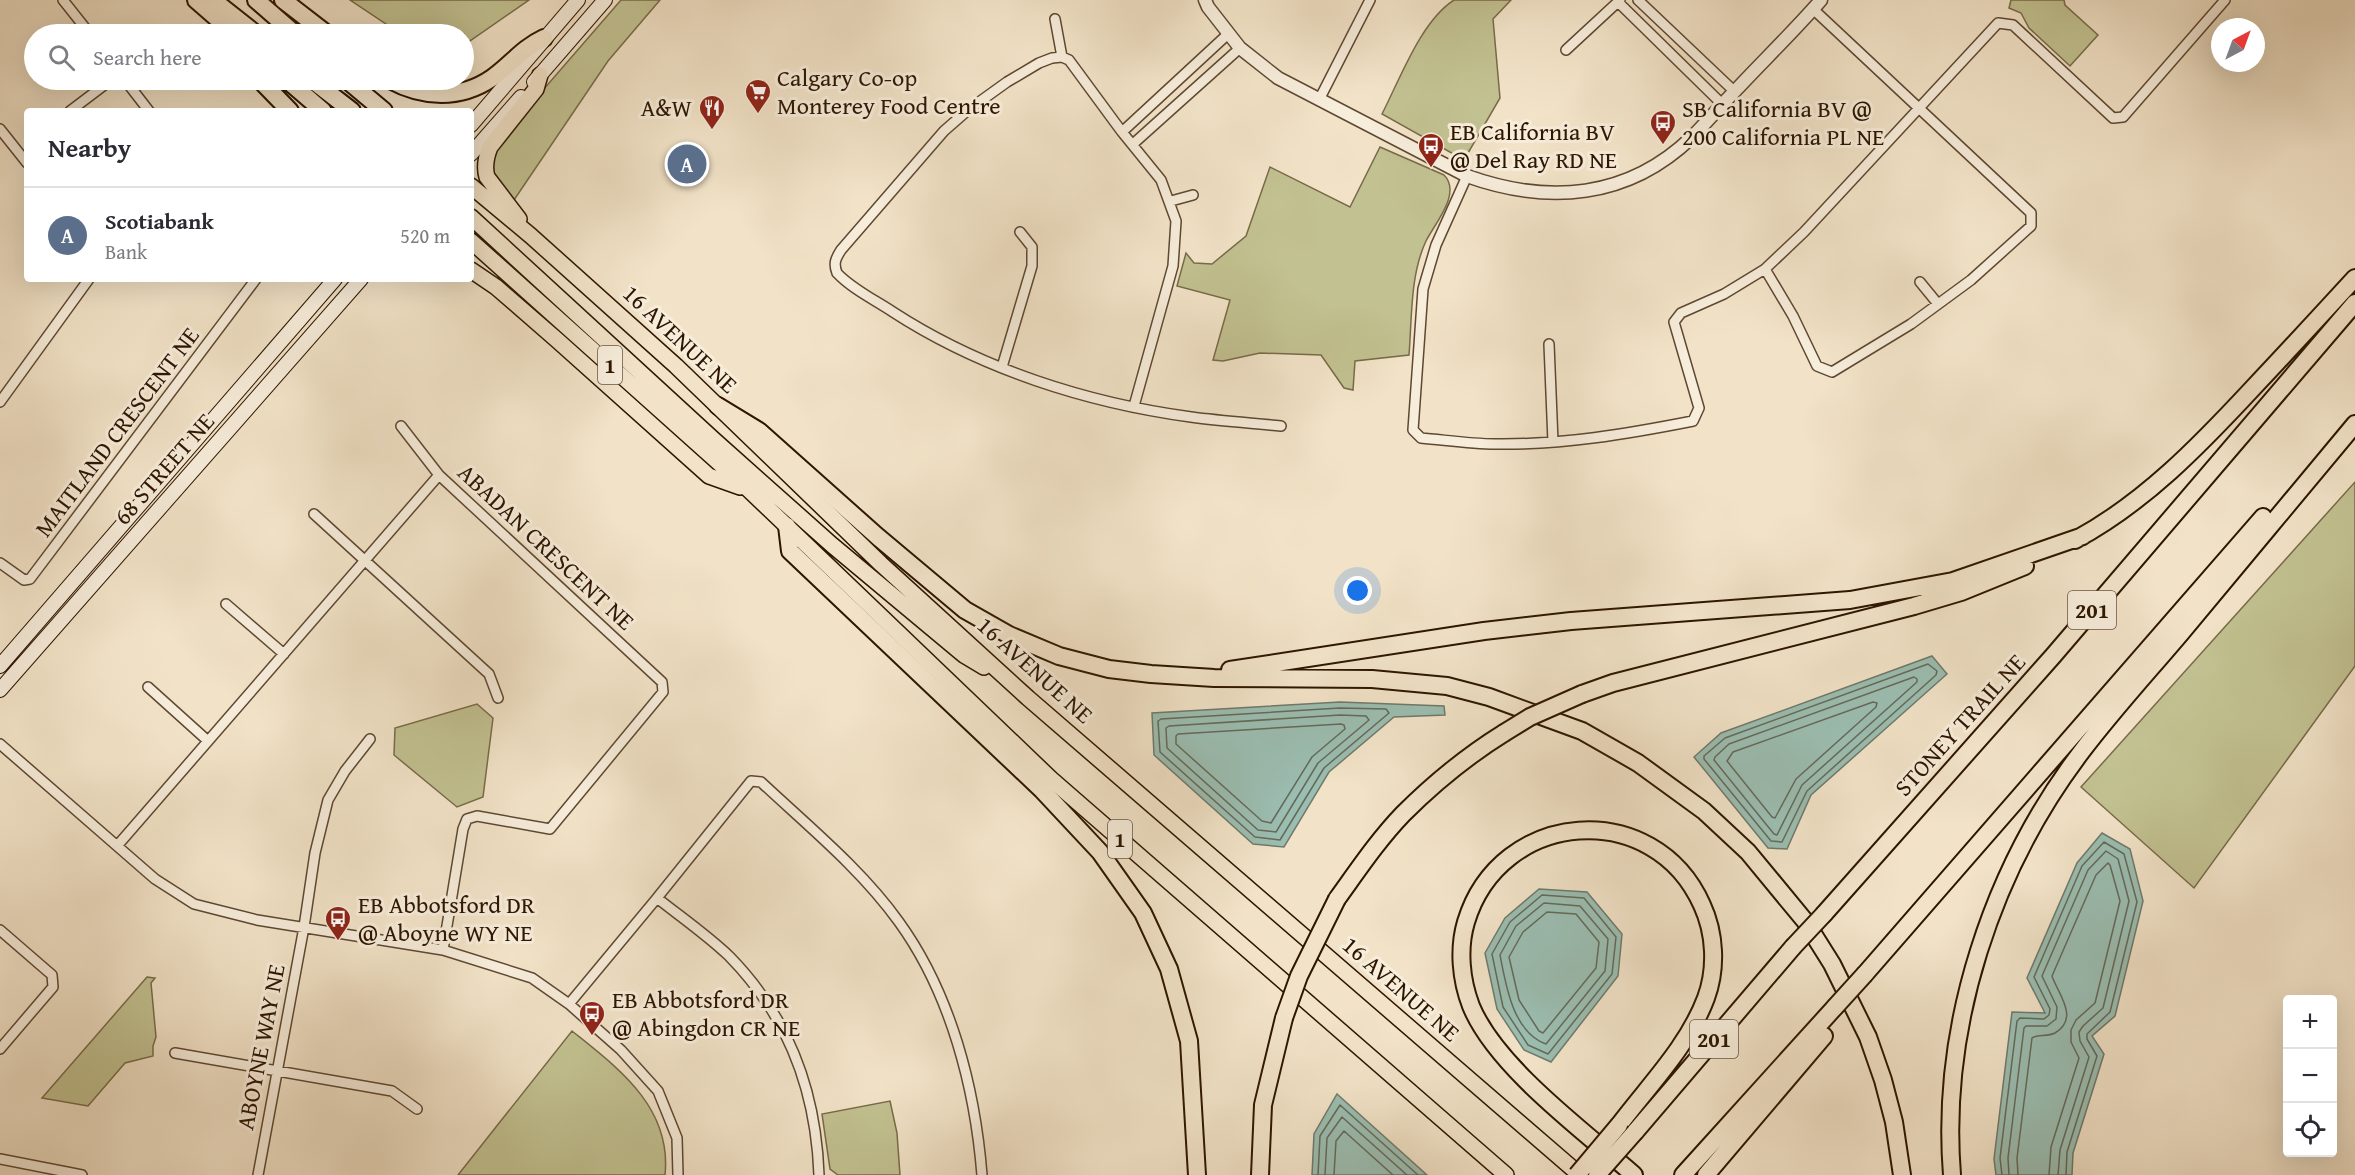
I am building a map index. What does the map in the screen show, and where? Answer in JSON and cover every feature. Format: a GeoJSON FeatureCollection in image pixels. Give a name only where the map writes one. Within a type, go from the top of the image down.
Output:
{"type":"FeatureCollection","features":[{"type":"Feature","properties":{"kind":"highway"},"geometry":{"type":"LineString","coordinates":[[196,0],[220,24]]}},
{"type":"Feature","properties":{"kind":"highway"},"geometry":{"type":"LineString","coordinates":[[213,0],[243,24]]}},
{"type":"Feature","properties":{"kind":"highway"},"geometry":{"type":"LineString","coordinates":[[256,0],[284,24]]}},
{"type":"Feature","properties":{"kind":"highway"},"geometry":{"type":"LineString","coordinates":[[283,0],[314,24]]}},
{"type":"Feature","properties":{"kind":"highway"},"geometry":{"type":"LineString","coordinates":[[474,88],[493,77],[528,46],[544,38]]}},
{"type":"Feature","properties":{"kind":"highway"},"geometry":{"type":"LineString","coordinates":[[531,236],[503,196],[491,184],[485,171],[490,147],[536,89],[540,75]]}},
{"type":"Feature","properties":{"kind":"highway"},"geometry":{"type":"LineString","coordinates":[[270,90],[287,108]]}},
{"type":"Feature","properties":{"kind":"highway"},"geometry":{"type":"LineString","coordinates":[[298,90],[319,108]]}},
{"type":"Feature","properties":{"kind":"highway"},"geometry":{"type":"LineString","coordinates":[[325,90],[348,108]]}},
{"type":"Feature","properties":{"kind":"highway"},"geometry":{"type":"LineString","coordinates":[[359,90],[380,108]]}},
{"type":"Feature","properties":{"kind":"highway"},"geometry":{"type":"LineString","coordinates":[[412,90],[432,95],[469,90]]}},
{"type":"Feature","properties":{"kind":"highway","name":"16 AVENUE NE"},"geometry":{"type":"LineString","coordinates":[[474,188],[531,236],[676,366],[881,564],[1028,698],[1578,1175]]}},
{"type":"Feature","properties":{"kind":"highway"},"geometry":{"type":"LineString","coordinates":[[474,220],[832,545],[964,654],[1028,698]]}},
{"type":"Feature","properties":{"kind":"highway","name":"1"},"geometry":{"type":"LineString","coordinates":[[474,244],[748,489],[1052,779],[1506,1175]]}},
{"type":"Feature","properties":{"kind":"highway"},"geometry":{"type":"LineString","coordinates":[[474,272],[513,302],[709,476],[748,489]]}},
{"type":"Feature","properties":{"kind":"highway"},"geometry":{"type":"LineString","coordinates":[[1260,1175],[1263,1105],[1284,1018],[1299,976],[1337,898],[1372,850],[1402,815],[1463,761],[1530,717],[1582,694],[1613,683],[1961,592],[2020,569],[2082,536],[2120,514],[2177,465],[2220,423],[2355,278]]}},
{"type":"Feature","properties":{"kind":"highway","name":"STONEY TRAIL NE"},"geometry":{"type":"LineString","coordinates":[[1597,1175],[1627,1128],[1824,914],[2053,656],[2355,303]]}},
{"type":"Feature","properties":{"kind":"highway"},"geometry":{"type":"LineString","coordinates":[[718,406],[759,431],[878,537],[965,610],[1009,635],[1059,656],[1109,669],[1151,674],[1214,678],[1372,679],[1447,686],[1489,697],[1582,731],[1638,763],[1704,811],[1739,844],[1778,886],[1805,921],[1832,964],[1868,1037],[1894,1122],[1902,1175]]}},
{"type":"Feature","properties":{"kind":"highway"},"geometry":{"type":"LineString","coordinates":[[1683,1175],[1838,1011],[1867,978],[1887,948],[2355,411]]}},
{"type":"Feature","properties":{"kind":"highway"},"geometry":{"type":"LineString","coordinates":[[1952,1175],[1951,1119],[1956,1058],[1968,990],[1990,914],[2032,827],[2081,752],[2355,424]]}},
{"type":"Feature","properties":{"kind":"highway"},"geometry":{"type":"LineString","coordinates":[[787,526],[789,550],[1042,790],[1100,852],[1143,913],[1169,969],[1189,1041],[1197,1175]]}},
{"type":"Feature","properties":{"kind":"highway"},"geometry":{"type":"LineString","coordinates":[[1151,674],[1214,672],[1346,651],[1571,621],[1850,600],[1953,581],[2082,536]]}},
{"type":"Feature","properties":{"kind":"highway"},"geometry":{"type":"LineString","coordinates":[[1578,1175],[1627,1128],[1688,1036],[1707,994],[1713,964],[1710,928],[1695,889],[1679,868],[1665,855],[1623,835],[1593,830],[1572,831],[1527,844],[1510,855],[1478,890],[1463,934],[1461,952],[1465,989],[1481,1026],[1515,1069],[1634,1175]]}},
{"type":"Feature","properties":{"kind":"highway"},"geometry":{"type":"LineString","coordinates":[[1706,1175],[1838,1011]]}},
{"type":"Feature","properties":{"kind":"main road"},"geometry":{"type":"LineString","coordinates":[[474,121],[578,0]]}},
{"type":"Feature","properties":{"kind":"main road"},"geometry":{"type":"LineString","coordinates":[[474,151],[605,0]]}},
{"type":"Feature","properties":{"kind":"main road","name":"68 STREET NE"},"geometry":{"type":"LineString","coordinates":[[0,665],[332,282]]}},
{"type":"Feature","properties":{"kind":"main road","name":"68 STREET NE"},"geometry":{"type":"LineString","coordinates":[[0,690],[358,282]]}},
{"type":"Feature","properties":{"kind":"street"},"geometry":{"type":"LineString","coordinates":[[63,0],[82,24]]}},
{"type":"Feature","properties":{"kind":"street"},"geometry":{"type":"LineString","coordinates":[[1205,0],[1240,48],[1278,78],[1467,176],[1499,188],[1540,194],[1580,193],[1611,185],[1660,162],[1691,138],[1817,5],[2031,213],[2031,226],[1971,280],[1911,324],[1832,372],[1817,366],[1793,316],[1765,269]]}},
{"type":"Feature","properties":{"kind":"street"},"geometry":{"type":"LineString","coordinates":[[1320,98],[1370,0]]}},
{"type":"Feature","properties":{"kind":"street"},"geometry":{"type":"LineString","coordinates":[[1638,0],[1734,91]]}},
{"type":"Feature","properties":{"kind":"street"},"geometry":{"type":"LineString","coordinates":[[1467,176],[1436,245],[1423,289],[1413,430],[1421,438],[1494,444],[1553,442],[1629,434],[1693,421],[1699,408],[1674,322],[1681,313],[1724,294],[1765,269],[1804,232],[1998,23],[2013,25],[2112,118],[2123,117],[2225,0]]}},
{"type":"Feature","properties":{"kind":"street"},"geometry":{"type":"LineString","coordinates":[[1566,50],[1619,1],[1722,104]]}},
{"type":"Feature","properties":{"kind":"street"},"geometry":{"type":"LineString","coordinates":[[1055,19],[1062,57]]}},
{"type":"Feature","properties":{"kind":"street"},"geometry":{"type":"LineString","coordinates":[[1122,132],[1228,34]]}},
{"type":"Feature","properties":{"kind":"street"},"geometry":{"type":"LineString","coordinates":[[1133,144],[1240,48]]}},
{"type":"Feature","properties":{"kind":"street"},"geometry":{"type":"LineString","coordinates":[[1134,406],[1173,266],[1176,220],[1171,201],[1161,180],[1122,132],[1074,65],[1062,57],[1052,58],[1007,82],[968,110],[944,132],[841,250],[835,259],[834,267],[841,278],[948,344],[1073,393],[1134,406],[1190,417],[1281,426]]}},
{"type":"Feature","properties":{"kind":"street"},"geometry":{"type":"LineString","coordinates":[[74,108],[98,90]]}},
{"type":"Feature","properties":{"kind":"street"},"geometry":{"type":"LineString","coordinates":[[133,90],[147,108]]}},
{"type":"Feature","properties":{"kind":"street"},"geometry":{"type":"LineString","coordinates":[[0,129],[22,149]]}},
{"type":"Feature","properties":{"kind":"street"},"geometry":{"type":"LineString","coordinates":[[1171,201],[1193,195]]}},
{"type":"Feature","properties":{"kind":"street"},"geometry":{"type":"LineString","coordinates":[[1002,367],[1032,266],[1032,247],[1020,232]]}},
{"type":"Feature","properties":{"kind":"street"},"geometry":{"type":"LineString","coordinates":[[0,402],[87,282]]}},
{"type":"Feature","properties":{"kind":"street","name":"MAITLAND CRESCENT NE"},"geometry":{"type":"LineString","coordinates":[[0,563],[24,580],[30,579],[254,282]]}},
{"type":"Feature","properties":{"kind":"street"},"geometry":{"type":"LineString","coordinates":[[1920,282],[1938,304]]}},
{"type":"Feature","properties":{"kind":"street"},"geometry":{"type":"LineString","coordinates":[[1549,344],[1553,442]]}},
{"type":"Feature","properties":{"kind":"street"},"geometry":{"type":"LineString","coordinates":[[401,426],[439,475]]}},
{"type":"Feature","properties":{"kind":"street","name":"ABADAN CRESCENT NE"},"geometry":{"type":"LineString","coordinates":[[117,846],[439,475],[662,682],[663,692],[550,829],[477,816],[467,819],[463,829],[443,950]]}},
{"type":"Feature","properties":{"kind":"street"},"geometry":{"type":"LineString","coordinates":[[314,514],[489,674],[498,698]]}},
{"type":"Feature","properties":{"kind":"street"},"geometry":{"type":"LineString","coordinates":[[226,604],[284,654]]}},
{"type":"Feature","properties":{"kind":"street"},"geometry":{"type":"LineString","coordinates":[[148,687],[208,741]]}},
{"type":"Feature","properties":{"kind":"street","name":"ABOYNE WAY NE"},"geometry":{"type":"LineString","coordinates":[[258,1175],[304,927],[315,853],[328,800],[345,771],[370,739]]}},
{"type":"Feature","properties":{"kind":"street"},"geometry":{"type":"LineString","coordinates":[[0,744],[154,879],[194,904],[257,920],[443,950],[532,978],[569,1004],[621,1050],[658,1091],[677,1138],[678,1175]]}},
{"type":"Feature","properties":{"kind":"street"},"geometry":{"type":"LineString","coordinates":[[569,1004],[751,781],[761,782],[864,881],[899,922],[928,972],[956,1038],[970,1083],[979,1135],[982,1175]]}},
{"type":"Feature","properties":{"kind":"street"},"geometry":{"type":"LineString","coordinates":[[657,898],[728,955],[758,989],[787,1033],[803,1074],[813,1116],[818,1147],[819,1175]]}},
{"type":"Feature","properties":{"kind":"street"},"geometry":{"type":"LineString","coordinates":[[0,930],[52,975],[53,987],[0,1049]]}},
{"type":"Feature","properties":{"kind":"street"},"geometry":{"type":"LineString","coordinates":[[175,1053],[392,1091],[417,1108]]}},
{"type":"Feature","properties":{"kind":"street"},"geometry":{"type":"LineString","coordinates":[[0,1160],[82,1175]]}},
{"type":"Feature","properties":{"kind":"shaded area"},"geometry":{"type":"Polygon","coordinates":[[[350,0],[529,0],[474,38],[474,24],[386,24],[350,0]]]}},
{"type":"Feature","properties":{"kind":"shaded area"},"geometry":{"type":"Polygon","coordinates":[[[621,0],[660,0],[608,61],[514,200],[495,177],[492,163],[498,146],[504,135],[621,0]]]}},
{"type":"Feature","properties":{"kind":"shaded area"},"geometry":{"type":"Polygon","coordinates":[[[1454,0],[1511,0],[1493,19],[1500,98],[1464,160],[1382,114],[1421,36],[1442,9],[1454,0]]]}},
{"type":"Feature","properties":{"kind":"shaded area"},"geometry":{"type":"Polygon","coordinates":[[[2011,0],[2064,0],[2065,5],[2098,35],[2070,66],[2029,28],[2021,13],[2009,8],[2011,0]]]}},
{"type":"Feature","properties":{"kind":"shaded area"},"geometry":{"type":"Polygon","coordinates":[[[1380,147],[1444,175],[1449,182],[1449,199],[1426,241],[1417,268],[1409,355],[1355,361],[1353,390],[1344,388],[1321,355],[1260,353],[1223,361],[1213,360],[1230,300],[1177,286],[1186,253],[1194,263],[1212,264],[1246,236],[1270,167],[1350,207],[1380,147]]]}},
{"type":"Feature","properties":{"kind":"shaded area"},"geometry":{"type":"Polygon","coordinates":[[[2355,482],[2355,666],[2194,888],[2081,787],[2355,482]]]}},
{"type":"Feature","properties":{"kind":"shaded area"},"geometry":{"type":"Polygon","coordinates":[[[477,704],[493,718],[483,797],[457,807],[394,755],[395,728],[477,704]]]}},
{"type":"Feature","properties":{"kind":"shaded area"},"geometry":{"type":"Polygon","coordinates":[[[147,977],[155,978],[151,983],[156,1037],[153,1056],[125,1063],[88,1106],[42,1098],[147,977]]]}},
{"type":"Feature","properties":{"kind":"shaded area"},"geometry":{"type":"Polygon","coordinates":[[[572,1031],[623,1075],[651,1109],[660,1129],[665,1151],[665,1175],[458,1175],[572,1031]]]}},
{"type":"Feature","properties":{"kind":"shaded area"},"geometry":{"type":"Polygon","coordinates":[[[890,1101],[897,1133],[900,1175],[838,1175],[830,1169],[822,1114],[890,1101]]]}},
{"type":"Feature","properties":{"kind":"water"},"geometry":{"type":"Polygon","coordinates":[[[1932,656],[1947,674],[1811,795],[1787,849],[1768,848],[1694,757],[1721,733],[1932,656]]]}},
{"type":"Feature","properties":{"kind":"water"},"geometry":{"type":"Polygon","coordinates":[[[1340,702],[1444,706],[1445,715],[1394,717],[1329,772],[1284,847],[1253,844],[1154,755],[1152,713],[1340,702]]]}},
{"type":"Feature","properties":{"kind":"water"},"geometry":{"type":"Polygon","coordinates":[[[2102,833],[2130,849],[2143,901],[2115,1016],[2092,1036],[2104,1054],[2073,1153],[2072,1175],[1996,1175],[1994,1159],[2012,1012],[2045,1013],[2027,978],[2077,863],[2102,833]]]}},
{"type":"Feature","properties":{"kind":"water"},"geometry":{"type":"Polygon","coordinates":[[[1539,889],[1587,892],[1622,934],[1618,976],[1551,1062],[1524,1050],[1497,1009],[1485,953],[1505,918],[1539,889]]]}},
{"type":"Feature","properties":{"kind":"water"},"geometry":{"type":"Polygon","coordinates":[[[1337,1094],[1427,1175],[1312,1175],[1314,1134],[1337,1094]]]}},
{"type":"Feature","properties":{"kind":"place","name":"Calgary Co-op Monterey Food Centre"},"geometry":{"type":"Point","coordinates":[758,115]}},
{"type":"Feature","properties":{"kind":"place","name":"A&W"},"geometry":{"type":"Point","coordinates":[712,131]}},
{"type":"Feature","properties":{"kind":"place","name":"SB California BV @ 200 California PL NE"},"geometry":{"type":"Point","coordinates":[1663,146]}},
{"type":"Feature","properties":{"kind":"place","name":"Scotiabank"},"geometry":{"type":"Point","coordinates":[687,164]}},
{"type":"Feature","properties":{"kind":"place","name":"EB California BV @ Del Ray RD NE"},"geometry":{"type":"Point","coordinates":[1431,169]}},
{"type":"Feature","properties":{"kind":"place","name":"EB Abbotsford DR @ Aboyne WY NE"},"geometry":{"type":"Point","coordinates":[338,942]}},
{"type":"Feature","properties":{"kind":"place","name":"EB Abbotsford DR @ Abingdon CR NE"},"geometry":{"type":"Point","coordinates":[592,1037]}}]}
